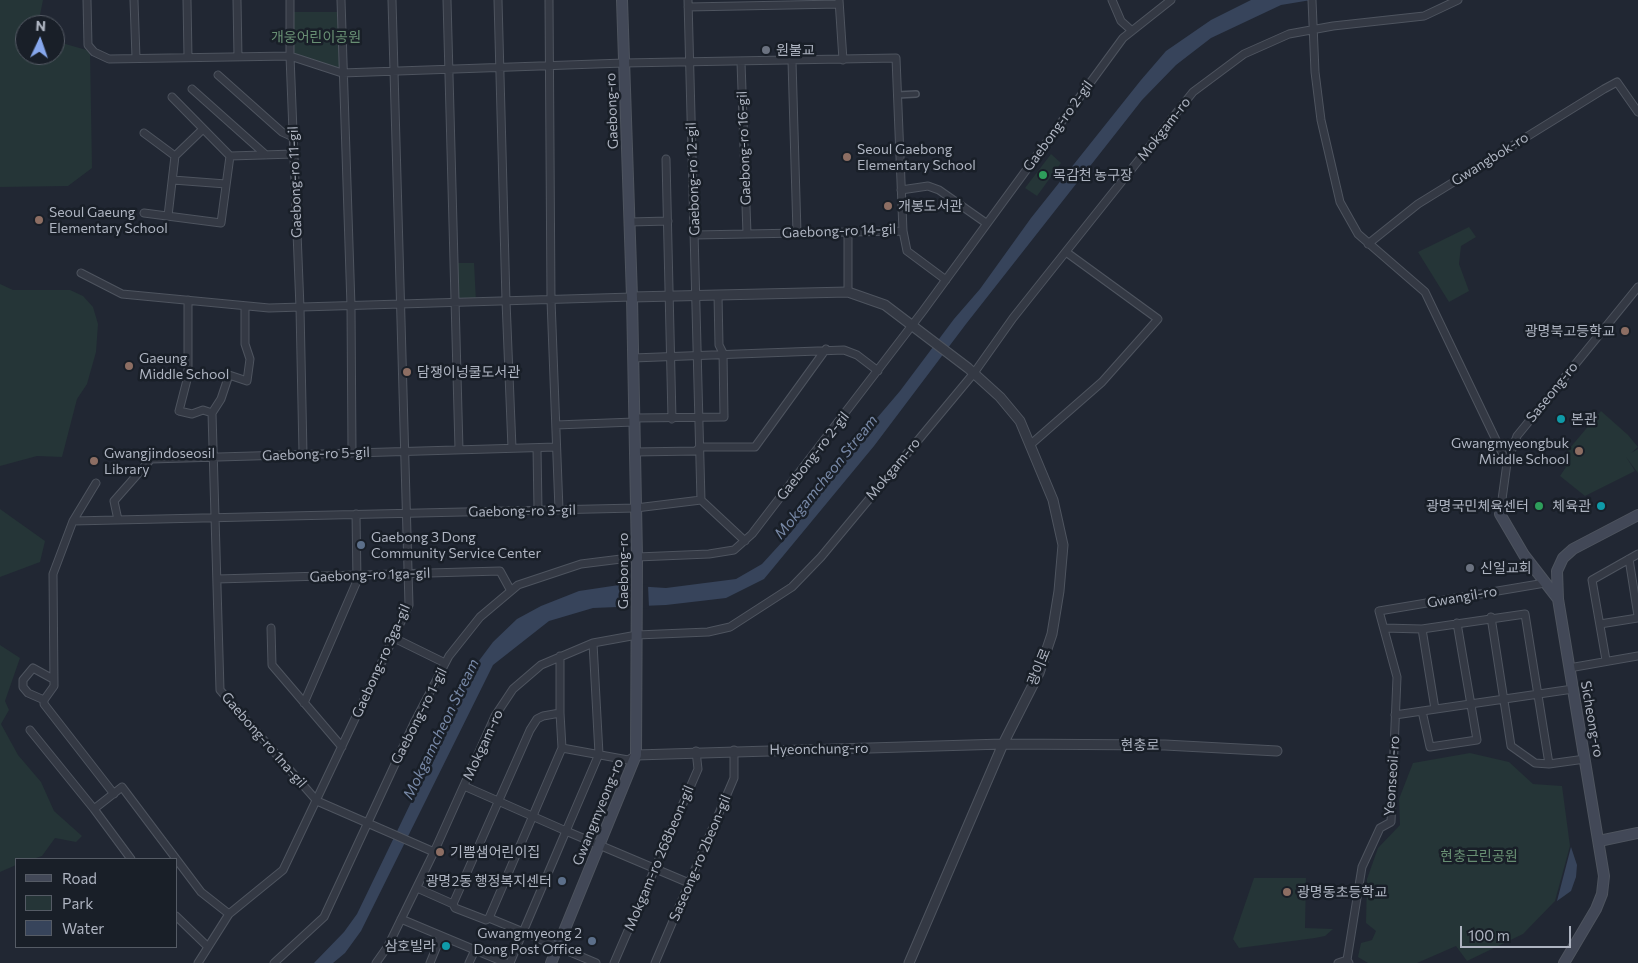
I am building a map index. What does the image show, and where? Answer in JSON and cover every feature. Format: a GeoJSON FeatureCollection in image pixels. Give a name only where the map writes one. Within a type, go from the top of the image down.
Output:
{"type":"FeatureCollection","features":[{"type":"Feature","properties":{"kind":"main road","name":"Gaebong-ro"},"geometry":{"type":"LineString","coordinates":[[622,0],[632,297],[637,632]]}},
{"type":"Feature","properties":{"kind":"main road"},"geometry":{"type":"LineString","coordinates":[[1500,514],[1524,555],[1558,599]]}},
{"type":"Feature","properties":{"kind":"main road","name":"Sicheong-ro"},"geometry":{"type":"LineString","coordinates":[[1564,963],[1596,909],[1602,894],[1604,876],[1558,599],[1557,572],[1563,558],[1583,542],[1638,514]]}},
{"type":"Feature","properties":{"kind":"main road","name":"Gwangmyeong-ro"},"geometry":{"type":"LineString","coordinates":[[551,963],[636,755],[637,632]]}},
{"type":"Feature","properties":{"kind":"main road"},"geometry":{"type":"LineString","coordinates":[[1599,841],[1638,834]]}},
{"type":"Feature","properties":{"kind":"street"},"geometry":{"type":"LineString","coordinates":[[87,0],[88,45],[94,52],[108,59],[290,56],[342,73],[624,63],[843,60],[839,2],[688,4]]}},
{"type":"Feature","properties":{"kind":"street"},"geometry":{"type":"LineString","coordinates":[[134,0],[136,58]]}},
{"type":"Feature","properties":{"kind":"street"},"geometry":{"type":"LineString","coordinates":[[187,0],[188,58]]}},
{"type":"Feature","properties":{"kind":"street"},"geometry":{"type":"LineString","coordinates":[[237,0],[238,57]]}},
{"type":"Feature","properties":{"kind":"street","name":"Gaebong-ro 11-gil"},"geometry":{"type":"LineString","coordinates":[[290,0],[290,56],[300,308],[303,454]]}},
{"type":"Feature","properties":{"kind":"street"},"geometry":{"type":"LineString","coordinates":[[340,0],[351,306],[352,452]]}},
{"type":"Feature","properties":{"kind":"street"},"geometry":{"type":"LineString","coordinates":[[392,0],[408,513]]}},
{"type":"Feature","properties":{"kind":"street"},"geometry":{"type":"LineString","coordinates":[[447,0],[459,449]]}},
{"type":"Feature","properties":{"kind":"street"},"geometry":{"type":"LineString","coordinates":[[498,0],[512,448]]}},
{"type":"Feature","properties":{"kind":"street"},"geometry":{"type":"LineString","coordinates":[[549,0],[551,300],[559,510]]}},
{"type":"Feature","properties":{"kind":"street"},"geometry":{"type":"LineString","coordinates":[[1112,0],[1121,21],[1131,30]]}},
{"type":"Feature","properties":{"kind":"street","name":"Gaebong-ro 2-gil"},"geometry":{"type":"LineString","coordinates":[[637,559],[709,554],[734,550],[752,534],[914,326],[986,223],[1131,30],[1171,0]]}},
{"type":"Feature","properties":{"kind":"street"},"geometry":{"type":"LineString","coordinates":[[1312,0],[1315,72],[1321,120],[1340,202],[1358,234],[1413,279],[1425,292],[1507,463]]}},
{"type":"Feature","properties":{"kind":"street","name":"Mokgam-ro"},"geometry":{"type":"LineString","coordinates":[[376,963],[402,919],[417,888],[431,850],[464,786],[495,716],[513,689],[541,665],[593,644],[637,632],[708,632],[730,627],[792,587],[821,557],[1193,92],[1244,54],[1313,25],[1424,16],[1458,0]]}},
{"type":"Feature","properties":{"kind":"street","name":"Gaebong-ro 12-gil"},"geometry":{"type":"LineString","coordinates":[[688,4],[701,500]]}},
{"type":"Feature","properties":{"kind":"street","name":"Gaebong-ro 14-gil"},"geometry":{"type":"LineString","coordinates":[[695,235],[903,230],[896,58],[843,60]]}},
{"type":"Feature","properties":{"kind":"street"},"geometry":{"type":"LineString","coordinates":[[792,61],[797,232]]}},
{"type":"Feature","properties":{"kind":"street","name":"Gaebong-ro 16-gil"},"geometry":{"type":"LineString","coordinates":[[741,62],[747,234]]}},
{"type":"Feature","properties":{"kind":"street"},"geometry":{"type":"LineString","coordinates":[[218,75],[282,132],[293,137]]}},
{"type":"Feature","properties":{"kind":"street","name":"Gwangbok-ro"},"geometry":{"type":"LineString","coordinates":[[1368,244],[1418,204],[1617,82],[1638,112]]}},
{"type":"Feature","properties":{"kind":"street"},"geometry":{"type":"LineString","coordinates":[[192,89],[266,155]]}},
{"type":"Feature","properties":{"kind":"street"},"geometry":{"type":"LineString","coordinates":[[897,95],[916,94]]}},
{"type":"Feature","properties":{"kind":"street"},"geometry":{"type":"LineString","coordinates":[[172,97],[230,156],[294,154]]}},
{"type":"Feature","properties":{"kind":"street"},"geometry":{"type":"LineString","coordinates":[[168,216],[175,156],[203,129]]}},
{"type":"Feature","properties":{"kind":"street"},"geometry":{"type":"LineString","coordinates":[[144,133],[175,156]]}},
{"type":"Feature","properties":{"kind":"street"},"geometry":{"type":"LineString","coordinates":[[144,213],[221,223],[230,156]]}},
{"type":"Feature","properties":{"kind":"street","name":"Gaebong-ro 12-gil"},"geometry":{"type":"LineString","coordinates":[[666,159],[672,419]]}},
{"type":"Feature","properties":{"kind":"street"},"geometry":{"type":"LineString","coordinates":[[172,180],[226,184]]}},
{"type":"Feature","properties":{"kind":"street"},"geometry":{"type":"LineString","coordinates":[[901,190],[928,186],[939,190],[986,223]]}},
{"type":"Feature","properties":{"kind":"street"},"geometry":{"type":"LineString","coordinates":[[630,222],[668,221]]}},
{"type":"Feature","properties":{"kind":"street"},"geometry":{"type":"LineString","coordinates":[[903,230],[907,251],[946,280]]}},
{"type":"Feature","properties":{"kind":"street"},"geometry":{"type":"LineString","coordinates":[[848,232],[848,292]]}},
{"type":"Feature","properties":{"kind":"street"},"geometry":{"type":"LineString","coordinates":[[1030,445],[1102,382],[1158,320],[1066,252]]}},
{"type":"Feature","properties":{"kind":"street"},"geometry":{"type":"LineString","coordinates":[[81,273],[122,294],[268,308],[848,292],[885,305],[971,371]]}},
{"type":"Feature","properties":{"kind":"street","name":"Saseong-ro"},"geometry":{"type":"LineString","coordinates":[[1500,514],[1507,463],[1517,436],[1638,287]]}},
{"type":"Feature","properties":{"kind":"street"},"geometry":{"type":"LineString","coordinates":[[556,425],[724,417],[723,353],[719,345],[718,295]]}},
{"type":"Feature","properties":{"kind":"street"},"geometry":{"type":"LineString","coordinates":[[188,300],[188,376],[179,411],[192,414],[203,410],[212,413]]}},
{"type":"Feature","properties":{"kind":"street"},"geometry":{"type":"LineString","coordinates":[[215,518],[212,413],[221,399],[229,374],[247,381],[250,359],[245,344],[245,306]]}},
{"type":"Feature","properties":{"kind":"street"},"geometry":{"type":"LineString","coordinates":[[635,452],[696,451],[700,446],[755,447],[826,349]]}},
{"type":"Feature","properties":{"kind":"street"},"geometry":{"type":"LineString","coordinates":[[633,358],[826,349],[844,350],[857,355],[878,371]]}},
{"type":"Feature","properties":{"kind":"street","name":"광이로"},"geometry":{"type":"LineString","coordinates":[[909,963],[1003,744],[1039,673],[1052,634],[1059,591],[1063,545],[1053,500],[1020,421],[1000,396],[971,371]]}},
{"type":"Feature","properties":{"kind":"street","name":"Gaebong-ro 5-gil"},"geometry":{"type":"LineString","coordinates":[[118,520],[114,501],[151,459],[556,447]]}},
{"type":"Feature","properties":{"kind":"street"},"geometry":{"type":"LineString","coordinates":[[537,448],[538,510]]}},
{"type":"Feature","properties":{"kind":"street"},"geometry":{"type":"LineString","coordinates":[[96,483],[73,521],[53,574],[54,683],[44,700],[44,704],[114,794]]}},
{"type":"Feature","properties":{"kind":"street"},"geometry":{"type":"LineString","coordinates":[[636,508],[701,500],[745,541]]}},
{"type":"Feature","properties":{"kind":"street","name":"Gaebong-ro 3-gil"},"geometry":{"type":"LineString","coordinates":[[73,521],[636,508]]}},
{"type":"Feature","properties":{"kind":"street","name":"Gaebong-ro 3ga-gil"},"geometry":{"type":"LineString","coordinates":[[198,963],[229,914],[283,870],[394,638],[409,605],[408,513]]}},
{"type":"Feature","properties":{"kind":"street"},"geometry":{"type":"LineString","coordinates":[[304,703],[354,590],[357,576],[356,514]]}},
{"type":"Feature","properties":{"kind":"street","name":"Gaebong-ro 1na-gil"},"geometry":{"type":"LineString","coordinates":[[215,518],[220,690],[317,801],[431,850]]}},
{"type":"Feature","properties":{"kind":"street"},"geometry":{"type":"LineString","coordinates":[[1606,660],[1592,580],[1638,554]]}},
{"type":"Feature","properties":{"kind":"street","name":"Gaebong-ro 1-gil"},"geometry":{"type":"LineString","coordinates":[[274,963],[324,917],[371,823],[415,721],[445,663],[480,617],[518,585],[581,564],[637,559]]}},
{"type":"Feature","properties":{"kind":"street"},"geometry":{"type":"LineString","coordinates":[[1600,624],[1638,617],[1629,559]]}},
{"type":"Feature","properties":{"kind":"street","name":"Gaebong-ro 1ga-gil"},"geometry":{"type":"LineString","coordinates":[[217,580],[357,576],[409,572],[500,571],[511,591]]}},
{"type":"Feature","properties":{"kind":"street","name":"Gwangil-ro"},"geometry":{"type":"LineString","coordinates":[[1379,612],[1545,583]]}},
{"type":"Feature","properties":{"kind":"street","name":"Yeonseoil-ro"},"geometry":{"type":"LineString","coordinates":[[1348,961],[1362,867],[1380,828],[1391,822],[1397,677],[1379,612]]}},
{"type":"Feature","properties":{"kind":"street"},"geometry":{"type":"LineString","coordinates":[[1384,628],[1422,629],[1491,617],[1526,614],[1549,764]]}},
{"type":"Feature","properties":{"kind":"street"},"geometry":{"type":"LineString","coordinates":[[1491,617],[1511,746],[1535,764],[1585,759]]}},
{"type":"Feature","properties":{"kind":"street"},"geometry":{"type":"LineString","coordinates":[[1422,711],[1430,747],[1476,740],[1457,623]]}},
{"type":"Feature","properties":{"kind":"street"},"geometry":{"type":"LineString","coordinates":[[271,628],[272,665],[342,747]]}},
{"type":"Feature","properties":{"kind":"street"},"geometry":{"type":"LineString","coordinates":[[1422,629],[1435,710]]}},
{"type":"Feature","properties":{"kind":"street"},"geometry":{"type":"LineString","coordinates":[[394,638],[445,663]]}},
{"type":"Feature","properties":{"kind":"street"},"geometry":{"type":"LineString","coordinates":[[402,919],[508,963],[599,754],[593,644]]}},
{"type":"Feature","properties":{"kind":"street"},"geometry":{"type":"LineString","coordinates":[[489,918],[562,748],[560,656]]}},
{"type":"Feature","properties":{"kind":"street"},"geometry":{"type":"LineString","coordinates":[[1570,668],[1606,660],[1638,656]]}},
{"type":"Feature","properties":{"kind":"street"},"geometry":{"type":"LineString","coordinates":[[44,700],[28,693],[23,687],[23,680],[33,668],[54,683]]}},
{"type":"Feature","properties":{"kind":"street"},"geometry":{"type":"LineString","coordinates":[[1395,715],[1573,689]]}},
{"type":"Feature","properties":{"kind":"street"},"geometry":{"type":"LineString","coordinates":[[453,904],[498,801],[537,719],[560,713]]}},
{"type":"Feature","properties":{"kind":"street"},"geometry":{"type":"LineString","coordinates":[[30,730],[94,809],[130,858]]}},
{"type":"Feature","properties":{"kind":"street","name":"Hyeonchung-ro"},"geometry":{"type":"LineString","coordinates":[[636,755],[696,751],[1003,744]]}},
{"type":"Feature","properties":{"kind":"street","name":"현충로"},"geometry":{"type":"LineString","coordinates":[[1003,744],[1165,745],[1277,751]]}},
{"type":"Feature","properties":{"kind":"street"},"geometry":{"type":"LineString","coordinates":[[562,748],[628,760],[636,755]]}},
{"type":"Feature","properties":{"kind":"street","name":"Saseong-ro 2beon-gil"},"geometry":{"type":"LineString","coordinates":[[655,963],[734,778],[734,750]]}},
{"type":"Feature","properties":{"kind":"street","name":"Mokgam-ro 268beon-gil"},"geometry":{"type":"LineString","coordinates":[[614,963],[698,769],[696,751]]}},
{"type":"Feature","properties":{"kind":"street"},"geometry":{"type":"LineString","coordinates":[[464,786],[689,883]]}},
{"type":"Feature","properties":{"kind":"street"},"geometry":{"type":"LineString","coordinates":[[94,809],[122,787],[175,858]]}},
{"type":"Feature","properties":{"kind":"street"},"geometry":{"type":"LineString","coordinates":[[178,861],[201,892],[229,914]]}},
{"type":"Feature","properties":{"kind":"street"},"geometry":{"type":"LineString","coordinates":[[417,888],[453,904],[455,908],[486,920],[489,918],[596,963]]}},
{"type":"Feature","properties":{"kind":"street"},"geometry":{"type":"LineString","coordinates":[[178,918],[208,947]]}},
{"type":"Feature","properties":{"kind":"street"},"geometry":{"type":"LineString","coordinates":[[430,963],[441,936]]}},
{"type":"Feature","properties":{"kind":"street"},"geometry":{"type":"LineString","coordinates":[[469,963],[475,950]]}},
{"type":"Feature","properties":{"kind":"street"},"geometry":{"type":"LineString","coordinates":[[1338,963],[1348,961]]}},
{"type":"Feature","properties":{"kind":"green space"},"geometry":{"type":"Polygon","coordinates":[[[0,0],[43,0],[40,15],[15,15],[15,65],[65,65],[65,44],[90,51],[92,168],[68,186],[0,187],[0,0]]]}},
{"type":"Feature","properties":{"kind":"green space","name":"개웅어린이공원"},"geometry":{"type":"Polygon","coordinates":[[[293,12],[339,12],[341,70],[292,54],[293,12]]]}},
{"type":"Feature","properties":{"kind":"green space","name":"목감천 농구장"},"geometry":{"type":"Polygon","coordinates":[[[1051,154],[1061,163],[1037,196],[1025,188],[1051,154]]]}},
{"type":"Feature","properties":{"kind":"green space"},"geometry":{"type":"Polygon","coordinates":[[[1469,227],[1476,237],[1461,246],[1459,264],[1469,291],[1449,302],[1418,252],[1469,227]]]}},
{"type":"Feature","properties":{"kind":"green space"},"geometry":{"type":"Polygon","coordinates":[[[457,263],[474,263],[476,302],[459,302],[457,263]]]}},
{"type":"Feature","properties":{"kind":"green space"},"geometry":{"type":"Polygon","coordinates":[[[0,284],[13,290],[70,290],[83,296],[93,307],[98,324],[96,352],[87,384],[77,399],[62,457],[37,456],[0,466],[0,284]]]}},
{"type":"Feature","properties":{"kind":"green space"},"geometry":{"type":"Polygon","coordinates":[[[1601,411],[1628,435],[1638,447],[1631,453],[1638,449],[1638,473],[1626,457],[1635,471],[1585,496],[1560,476],[1566,467],[1559,461],[1601,411]]]}},
{"type":"Feature","properties":{"kind":"green space"},"geometry":{"type":"Polygon","coordinates":[[[0,509],[45,541],[40,562],[0,577],[0,509]]]}},
{"type":"Feature","properties":{"kind":"green space"},"geometry":{"type":"Polygon","coordinates":[[[0,645],[20,658],[5,701],[9,710],[1,724],[18,755],[41,782],[54,811],[82,836],[76,842],[55,838],[42,856],[36,858],[15,858],[15,865],[0,872],[0,645]]]}},
{"type":"Feature","properties":{"kind":"green space","name":"현충근린공원"},"geometry":{"type":"Polygon","coordinates":[[[1470,753],[1509,762],[1533,784],[1562,786],[1570,846],[1555,901],[1523,934],[1467,961],[1456,946],[1417,963],[1368,963],[1358,957],[1361,943],[1372,940],[1376,931],[1366,923],[1367,879],[1378,848],[1400,825],[1399,799],[1413,763],[1470,753]]]}},
{"type":"Feature","properties":{"kind":"green space"},"geometry":{"type":"Polygon","coordinates":[[[1254,878],[1306,878],[1305,928],[1333,929],[1325,936],[1239,948],[1233,939],[1254,878]]]}},
{"type":"Feature","properties":{"kind":"water"},"geometry":{"type":"Polygon","coordinates":[[[1251,0],[1311,0],[1281,5],[1211,38],[1176,65],[1142,100],[966,324],[874,446],[764,579],[726,598],[666,605],[593,608],[549,621],[493,665],[361,931],[345,953],[333,963],[314,963],[344,932],[357,914],[431,761],[445,720],[466,678],[493,642],[517,619],[541,606],[579,591],[619,585],[666,588],[736,579],[762,564],[793,530],[814,492],[900,391],[954,319],[980,289],[1031,218],[1166,51],[1211,20],[1251,0]]]}},
{"type":"Feature","properties":{"kind":"water"},"geometry":{"type":"Polygon","coordinates":[[[1571,847],[1577,865],[1576,877],[1571,891],[1557,901],[1571,847]]]}},
{"type":"Feature","properties":{"kind":"pier"},"geometry":{"type":"Polygon","coordinates":[[[619,583],[648,585],[649,608],[620,609],[619,583]]]}},
{"type":"Feature","properties":{"kind":"place","name":"원불교"},"geometry":{"type":"Point","coordinates":[766,50]}},
{"type":"Feature","properties":{"kind":"place","name":"Seoul Gaebong Elementary School"},"geometry":{"type":"Point","coordinates":[847,157]}},
{"type":"Feature","properties":{"kind":"place","name":"목감천 농구장"},"geometry":{"type":"Point","coordinates":[1043,175]}},
{"type":"Feature","properties":{"kind":"place","name":"개봉도서관"},"geometry":{"type":"Point","coordinates":[888,206]}},
{"type":"Feature","properties":{"kind":"place","name":"Seoul Gaeung Elementary School"},"geometry":{"type":"Point","coordinates":[39,220]}},
{"type":"Feature","properties":{"kind":"place","name":"광명북고등학교"},"geometry":{"type":"Point","coordinates":[1625,331]}},
{"type":"Feature","properties":{"kind":"place","name":"Gaeung Middle School"},"geometry":{"type":"Point","coordinates":[129,366]}},
{"type":"Feature","properties":{"kind":"place","name":"담쟁이넝쿨도서관"},"geometry":{"type":"Point","coordinates":[407,372]}},
{"type":"Feature","properties":{"kind":"place","name":"본관"},"geometry":{"type":"Point","coordinates":[1561,419]}},
{"type":"Feature","properties":{"kind":"place","name":"Gwangmyeongbuk Middle School"},"geometry":{"type":"Point","coordinates":[1579,451]}},
{"type":"Feature","properties":{"kind":"place","name":"Gwangjindoseosil Library"},"geometry":{"type":"Point","coordinates":[94,461]}},
{"type":"Feature","properties":{"kind":"place","name":"광명국민체육센터"},"geometry":{"type":"Point","coordinates":[1539,506]}},
{"type":"Feature","properties":{"kind":"place","name":"체육관"},"geometry":{"type":"Point","coordinates":[1601,506]}},
{"type":"Feature","properties":{"kind":"place","name":"Gaebong 3 Dong Community Service Center"},"geometry":{"type":"Point","coordinates":[361,545]}},
{"type":"Feature","properties":{"kind":"place","name":"신일교회"},"geometry":{"type":"Point","coordinates":[1470,568]}},
{"type":"Feature","properties":{"kind":"place","name":"기쁨샘어린이집"},"geometry":{"type":"Point","coordinates":[440,852]}},
{"type":"Feature","properties":{"kind":"place","name":"광명2동 행정복지센터"},"geometry":{"type":"Point","coordinates":[562,881]}},
{"type":"Feature","properties":{"kind":"place","name":"광명동초등학교"},"geometry":{"type":"Point","coordinates":[1287,892]}},
{"type":"Feature","properties":{"kind":"place","name":"Gwangmyeong 2 Dong Post Office"},"geometry":{"type":"Point","coordinates":[592,941]}},
{"type":"Feature","properties":{"kind":"place","name":"삼호빌라"},"geometry":{"type":"Point","coordinates":[446,946]}},
{"type":"Feature","properties":{"kind":"water label","name":"Mokgamcheon Stream"},"geometry":{"type":"Point","coordinates":[826,477]}},
{"type":"Feature","properties":{"kind":"water label","name":"Mokgamcheon Stream"},"geometry":{"type":"Point","coordinates":[441,729]}}]}
